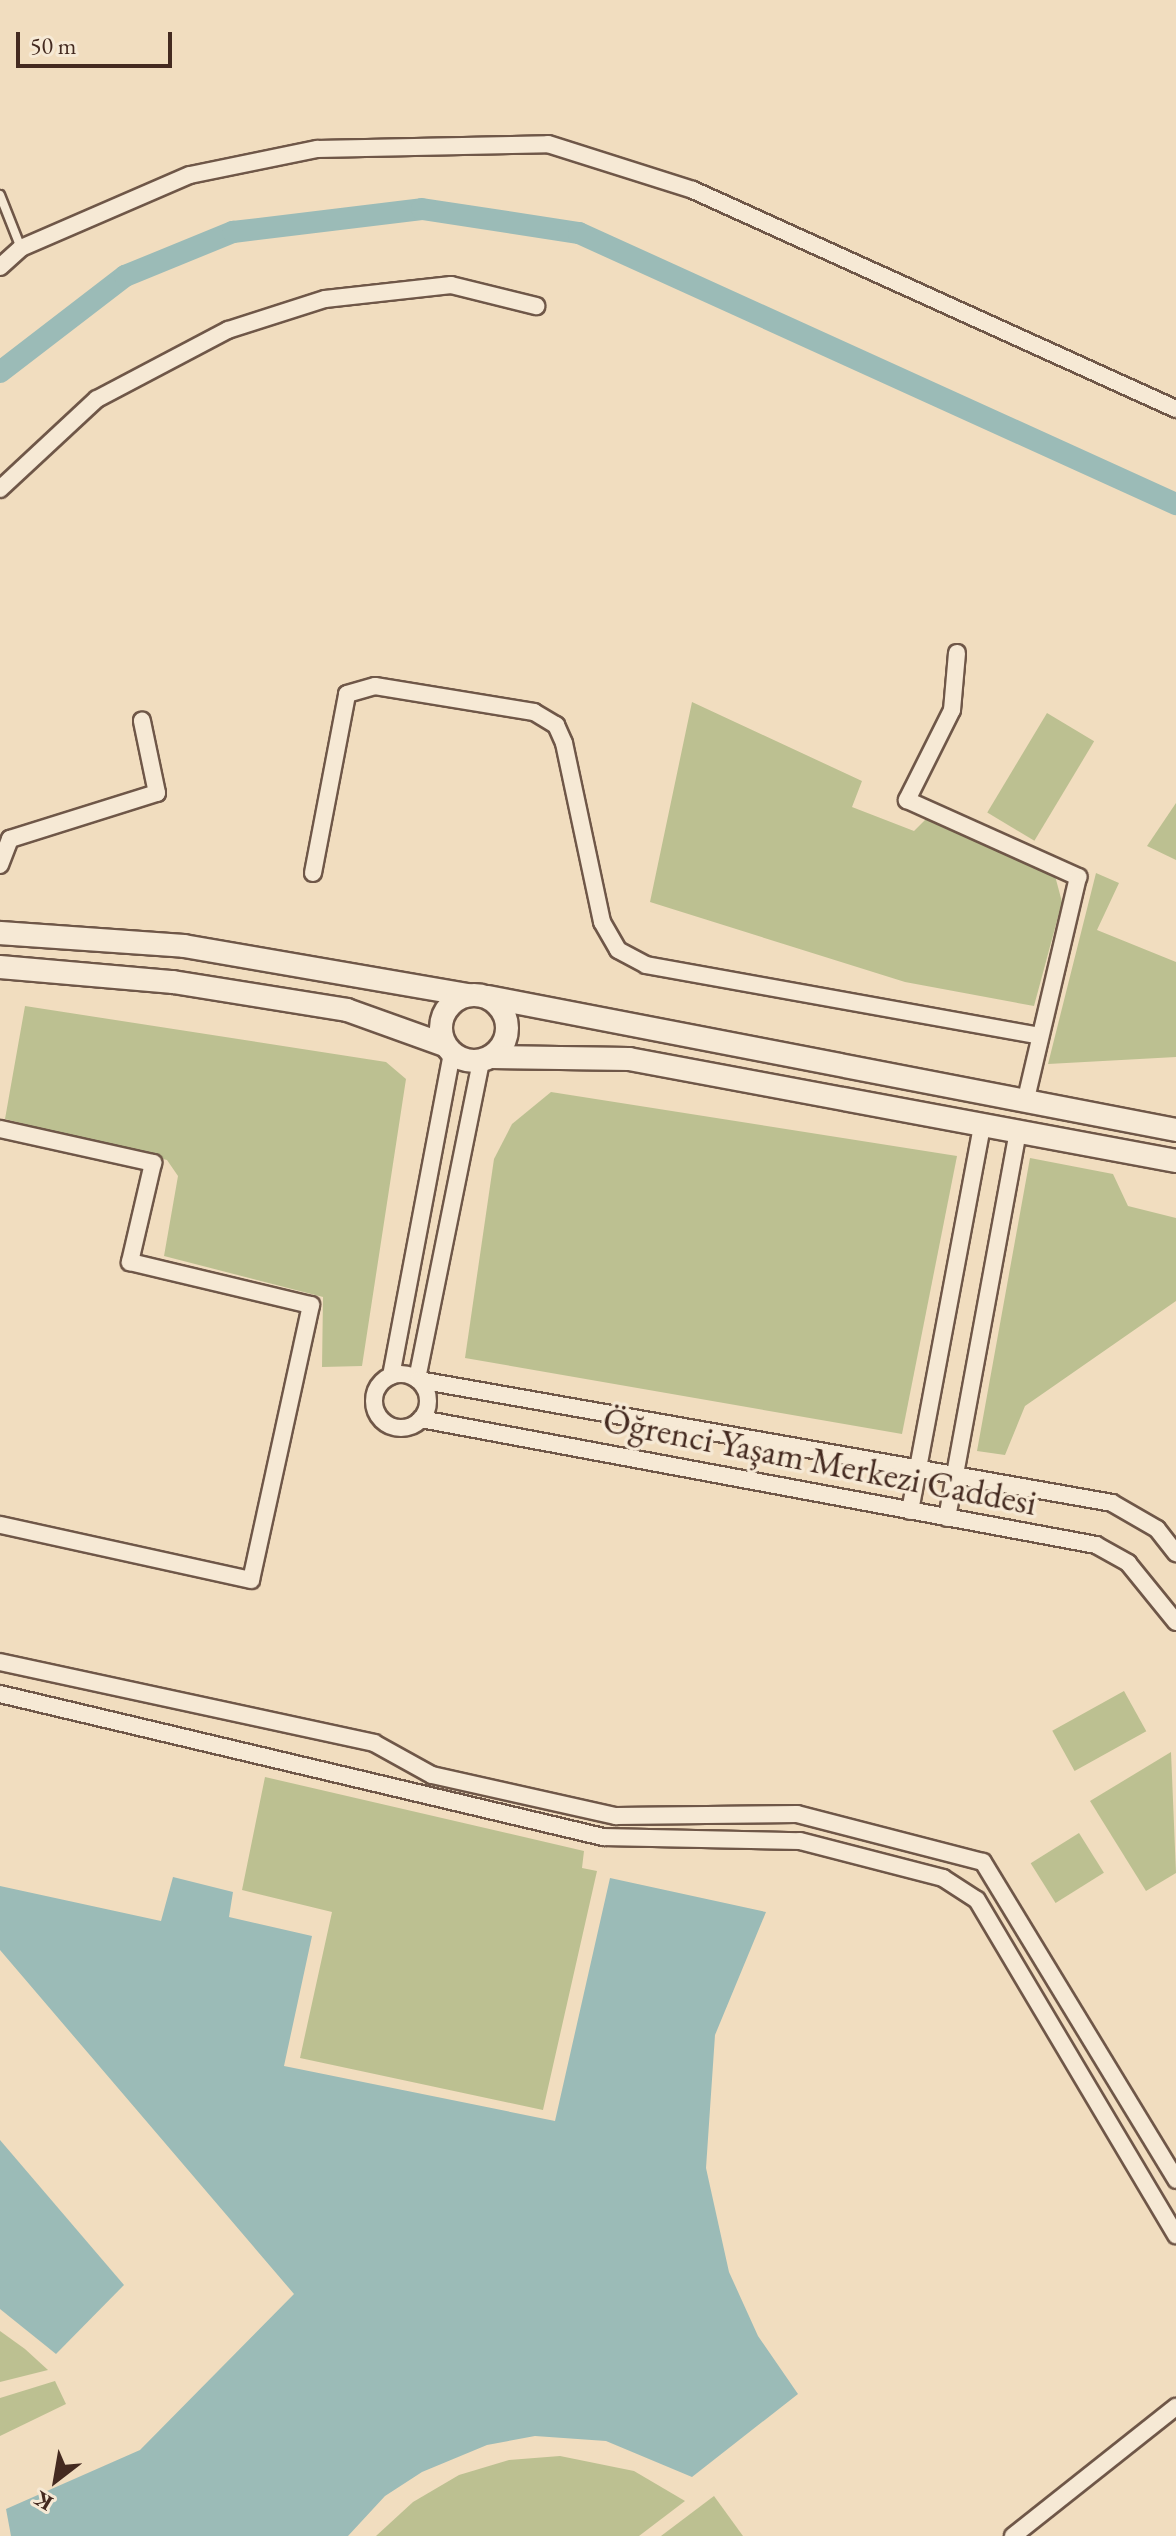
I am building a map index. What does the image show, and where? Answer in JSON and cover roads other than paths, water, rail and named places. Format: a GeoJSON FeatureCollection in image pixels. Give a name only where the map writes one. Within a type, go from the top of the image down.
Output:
{"type":"FeatureCollection","features":[{"type":"Feature","properties":{"kind":"street"},"geometry":{"type":"LineString","coordinates":[[0,267],[21,248],[190,175],[303,152],[548,144],[693,190],[1176,409]]}},
{"type":"Feature","properties":{"kind":"street"},"geometry":{"type":"LineString","coordinates":[[0,489],[97,399],[228,330],[325,299],[451,285],[536,306]]}},
{"type":"Feature","properties":{"kind":"street"},"geometry":{"type":"LineString","coordinates":[[957,653],[952,710],[907,800],[1078,877],[1026,1099]]}},
{"type":"Feature","properties":{"kind":"street"},"geometry":{"type":"LineString","coordinates":[[313,873],[347,694],[375,686],[534,712],[556,725],[564,743],[602,922],[618,950],[646,965],[1040,1036]]}},
{"type":"Feature","properties":{"kind":"street"},"geometry":{"type":"LineString","coordinates":[[0,865],[10,839],[157,793],[142,721]]}},
{"type":"Feature","properties":{"kind":"street"},"geometry":{"type":"LineString","coordinates":[[0,933],[184,946],[478,996],[1176,1130]]}},
{"type":"Feature","properties":{"kind":"street"},"geometry":{"type":"LineString","coordinates":[[0,967],[173,982],[347,1010],[448,1049],[486,1059],[629,1059],[1176,1161]]}},
{"type":"Feature","properties":{"kind":"street"},"geometry":{"type":"LineString","coordinates":[[478,996],[503,1012],[507,1032],[486,1059],[418,1379],[429,1402],[421,1419],[396,1427],[379,1417],[374,1399],[391,1376],[448,1049],[443,1013],[478,996]]}},
{"type":"Feature","properties":{"kind":"street"},"geometry":{"type":"LineString","coordinates":[[910,1511],[982,1125]]}},
{"type":"Feature","properties":{"kind":"street"},"geometry":{"type":"LineString","coordinates":[[0,1129],[153,1163],[130,1262],[311,1305],[251,1580],[0,1525]]}},
{"type":"Feature","properties":{"kind":"street"},"geometry":{"type":"LineString","coordinates":[[947,1518],[1018,1131]]}},
{"type":"Feature","properties":{"kind":"street"},"geometry":{"type":"LineString","coordinates":[[391,1376],[418,1379]]}},
{"type":"Feature","properties":{"kind":"street","name":"Öğrenci Yaşam Merkezi Caddesi"},"geometry":{"type":"LineString","coordinates":[[418,1379],[1112,1503],[1157,1529],[1176,1553]]}},
{"type":"Feature","properties":{"kind":"street","name":"Öğrenci Yaşam Merkezi Caddesi"},"geometry":{"type":"LineString","coordinates":[[421,1419],[1096,1545],[1128,1563],[1176,1622]]}},
{"type":"Feature","properties":{"kind":"street"},"geometry":{"type":"LineString","coordinates":[[0,1662],[374,1743],[432,1775],[616,1816],[797,1814],[983,1862],[1176,2180]]}},
{"type":"Feature","properties":{"kind":"street"},"geometry":{"type":"LineString","coordinates":[[0,1694],[603,1837],[800,1841],[943,1878],[977,1900],[1176,2235]]}},
{"type":"Feature","properties":{"kind":"street"},"geometry":{"type":"LineString","coordinates":[[1013,2536],[1176,2407]]}},
{"type":"Feature","properties":{"kind":"lane"},"geometry":{"type":"LineString","coordinates":[[0,195],[21,248]]}},
{"type":"Feature","properties":{"kind":"water"},"geometry":{"type":"Polygon","coordinates":[[[173,1877],[233,1892],[229,1917],[312,1936],[284,2066],[555,2121],[610,1878],[766,1912],[715,2035],[706,2168],[729,2272],[758,2336],[798,2394],[692,2477],[606,2441],[535,2436],[487,2445],[422,2472],[385,2496],[348,2536],[11,2536],[6,2509],[140,2450],[294,2294],[0,1950],[0,1886],[161,1921],[173,1877]]]}},
{"type":"Feature","properties":{"kind":"water"},"geometry":{"type":"Polygon","coordinates":[[[0,2140],[124,2285],[56,2354],[0,2309],[0,2140]]]}},
{"type":"Feature","properties":{"kind":"waterway"},"geometry":{"type":"LineString","coordinates":[[0,372],[125,276],[233,232],[422,209],[579,233],[1176,504]]}}]}
